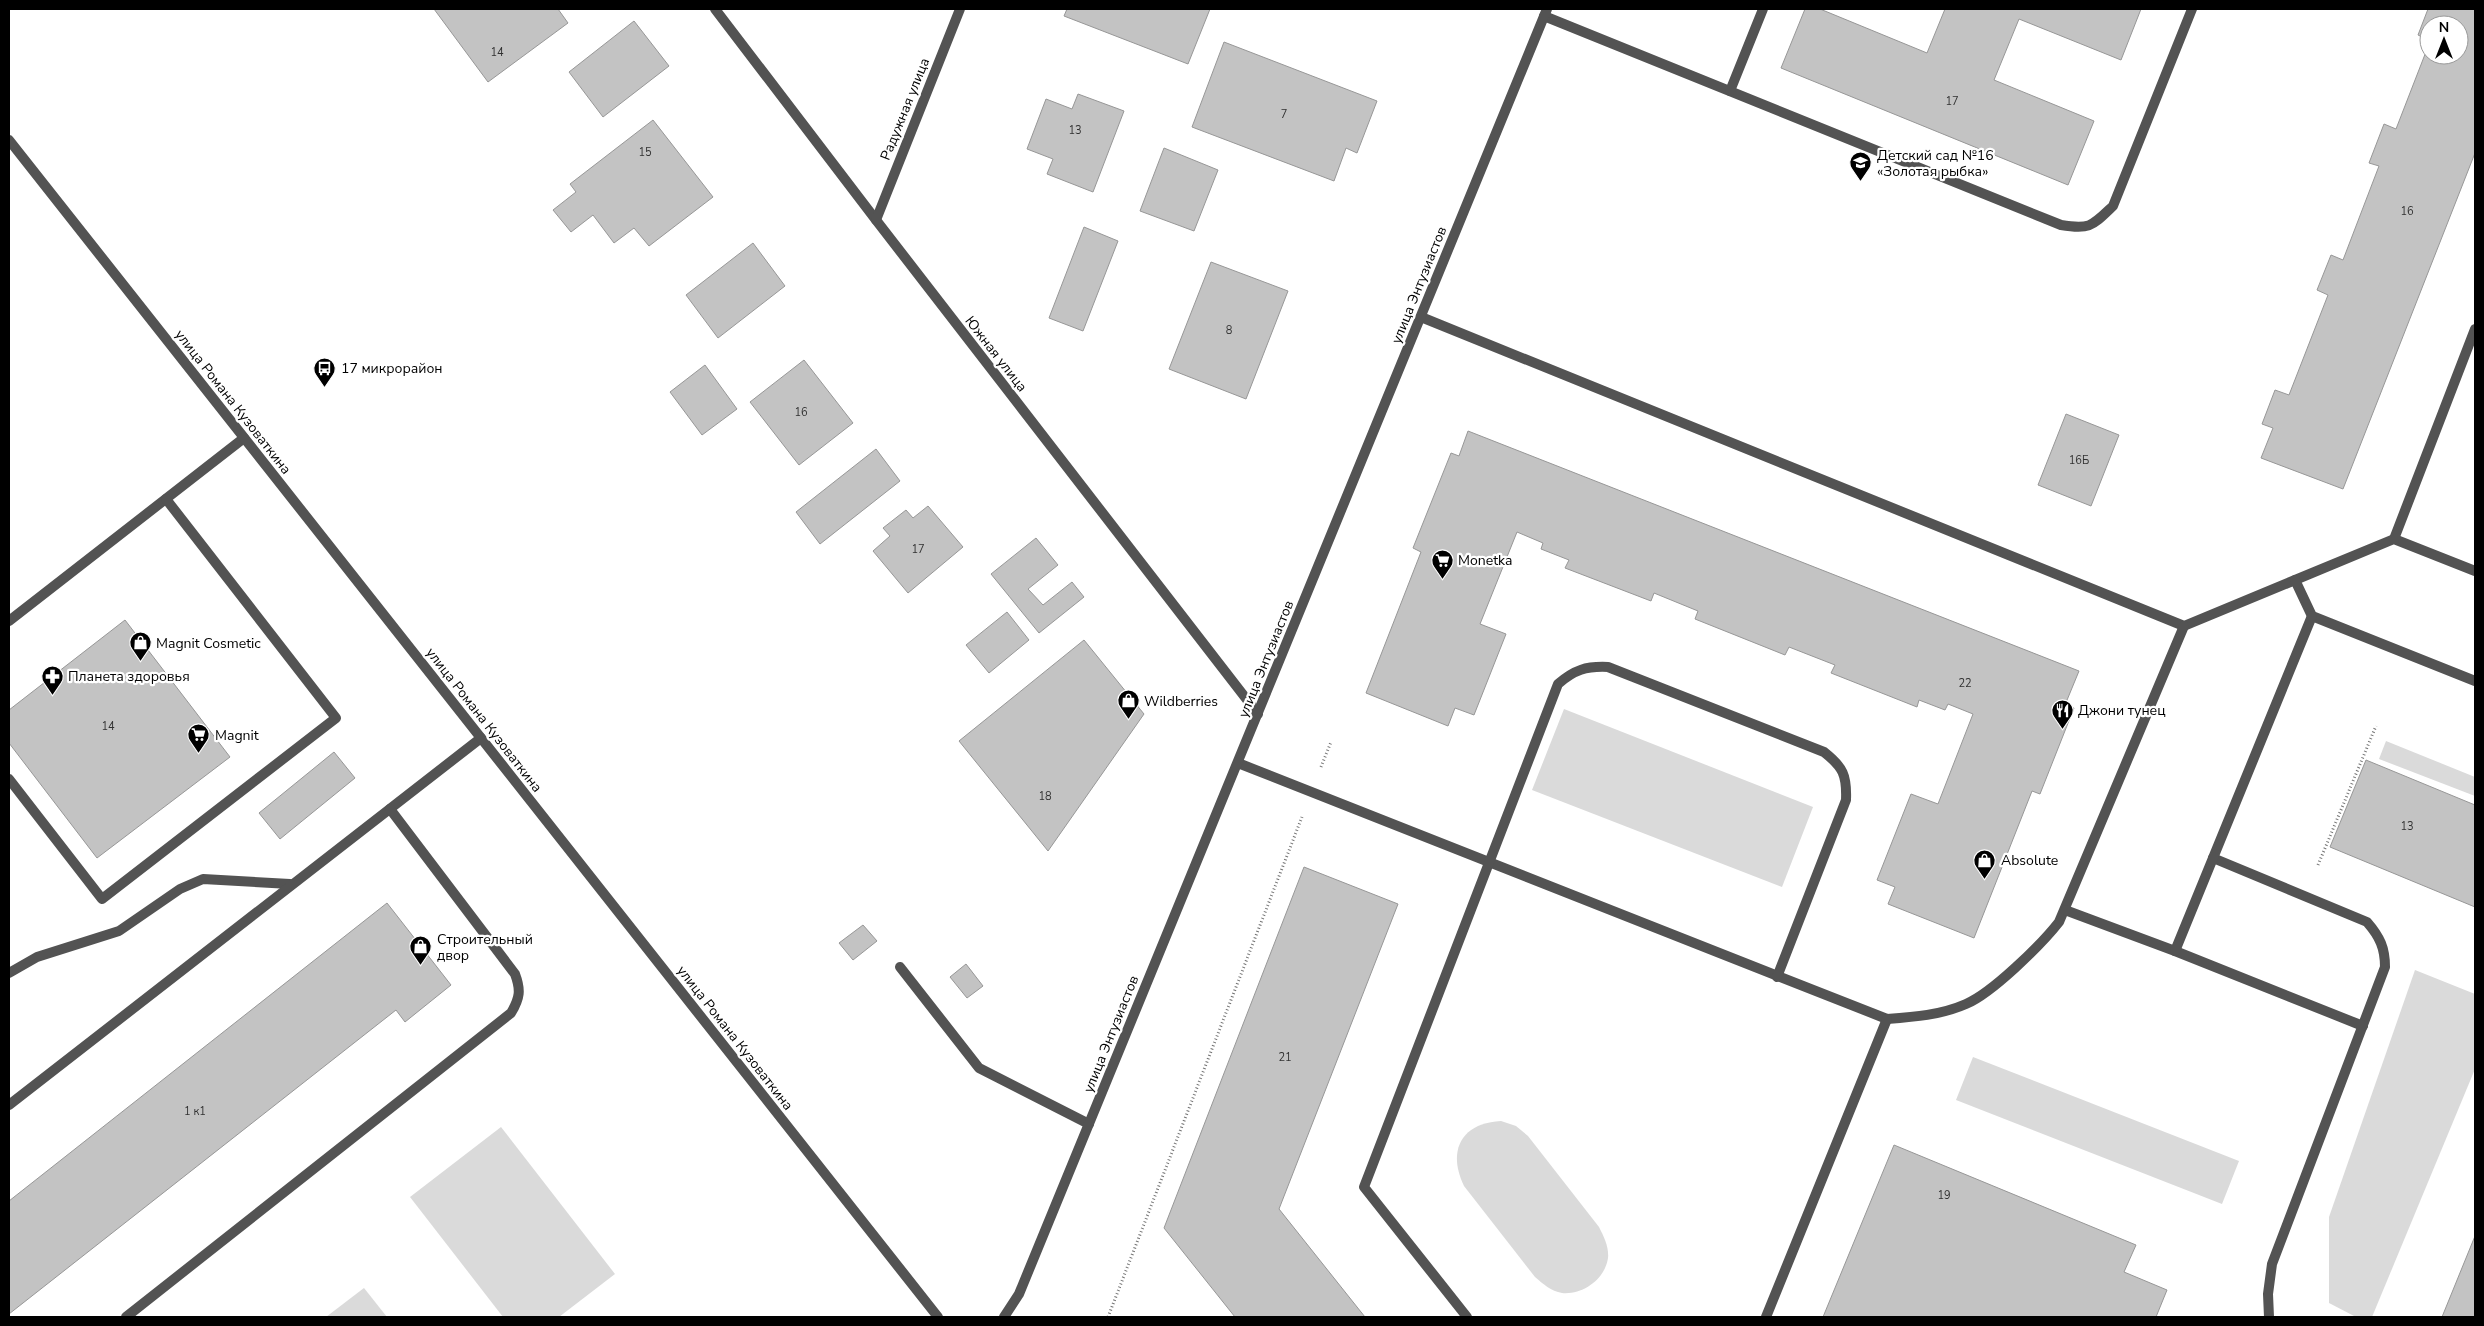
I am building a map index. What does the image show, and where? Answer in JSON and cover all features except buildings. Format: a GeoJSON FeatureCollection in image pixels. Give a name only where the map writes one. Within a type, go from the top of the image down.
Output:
{"type":"FeatureCollection","features":[{"type":"Feature","properties":{"kind":"street","name":"Южная улица"},"geometry":{"type":"LineString","coordinates":[[715,9],[1258,714]]}},
{"type":"Feature","properties":{"kind":"street","name":"Радужная улица"},"geometry":{"type":"LineString","coordinates":[[876,220],[960,9]]}},
{"type":"Feature","properties":{"kind":"street"},"geometry":{"type":"LineString","coordinates":[[1730,91],[1763,9]]}},
{"type":"Feature","properties":{"kind":"street"},"geometry":{"type":"LineString","coordinates":[[1546,12],[1730,91],[2061,225],[2083,229],[2096,222],[2113,206],[2192,9]]}},
{"type":"Feature","properties":{"kind":"street","name":"улица Энтузиастов"},"geometry":{"type":"LineString","coordinates":[[1004,1317],[1019,1294],[1546,12]]}},
{"type":"Feature","properties":{"kind":"street","name":"улица Романа Кузоваткина"},"geometry":{"type":"LineString","coordinates":[[9,140],[938,1317]]}},
{"type":"Feature","properties":{"kind":"street"},"geometry":{"type":"LineString","coordinates":[[1421,317],[2184,626],[2394,539],[2475,571]]}},
{"type":"Feature","properties":{"kind":"street"},"geometry":{"type":"LineString","coordinates":[[2394,539],[2475,329]]}},
{"type":"Feature","properties":{"kind":"street"},"geometry":{"type":"LineString","coordinates":[[9,621],[244,438]]}},
{"type":"Feature","properties":{"kind":"street"},"geometry":{"type":"LineString","coordinates":[[9,779],[102,899],[336,718],[166,499]]}},
{"type":"Feature","properties":{"kind":"street"},"geometry":{"type":"LineString","coordinates":[[2295,580],[2312,616],[2475,681]]}},
{"type":"Feature","properties":{"kind":"street"},"geometry":{"type":"LineString","coordinates":[[2175,951],[2312,616]]}},
{"type":"Feature","properties":{"kind":"street"},"geometry":{"type":"LineString","coordinates":[[1238,763],[1887,1019],[1928,1016],[1968,1003],[2002,979],[2048,936],[2065,910],[2184,626]]}},
{"type":"Feature","properties":{"kind":"street"},"geometry":{"type":"LineString","coordinates":[[1468,1317],[1364,1187],[1558,684],[1572,672],[1590,666],[1608,666],[1815,748],[1824,752],[1839,764],[1847,782],[1846,800],[1777,976]]}},
{"type":"Feature","properties":{"kind":"street"},"geometry":{"type":"LineString","coordinates":[[9,1105],[290,884],[481,738]]}},
{"type":"Feature","properties":{"kind":"street"},"geometry":{"type":"LineString","coordinates":[[126,1317],[512,1013],[519,1000],[520,986],[515,974],[390,809]]}},
{"type":"Feature","properties":{"kind":"street"},"geometry":{"type":"LineString","coordinates":[[2213,858],[2367,922],[2379,936],[2385,952],[2385,967],[2272,1264],[2268,1294],[2269,1317]]}},
{"type":"Feature","properties":{"kind":"street"},"geometry":{"type":"LineString","coordinates":[[9,973],[37,957],[118,931],[180,889],[203,879],[290,884]]}},
{"type":"Feature","properties":{"kind":"street"},"geometry":{"type":"LineString","coordinates":[[2065,910],[2175,951],[2363,1026]]}},
{"type":"Feature","properties":{"kind":"street"},"geometry":{"type":"LineString","coordinates":[[900,967],[979,1068],[1089,1124]]}},
{"type":"Feature","properties":{"kind":"street"},"geometry":{"type":"LineString","coordinates":[[1766,1317],[1887,1019]]}},
{"type":"Feature","properties":{"kind":"path"},"geometry":{"type":"LineString","coordinates":[[2318,866],[2376,726]]}},
{"type":"Feature","properties":{"kind":"path"},"geometry":{"type":"LineString","coordinates":[[1108,1317],[1331,742]]}},
{"type":"Feature","properties":{"kind":"shaded area"},"geometry":{"type":"Polygon","coordinates":[[[1564,709],[1813,807],[1782,887],[1532,790],[1564,709]]]}},
{"type":"Feature","properties":{"kind":"shaded area"},"geometry":{"type":"Polygon","coordinates":[[[2386,741],[2475,777],[2475,796],[2379,759],[2386,741]]]}},
{"type":"Feature","properties":{"kind":"shaded area"},"geometry":{"type":"Polygon","coordinates":[[[2415,970],[2475,994],[2475,1069],[2372,1317],[2356,1317],[2329,1303],[2329,1217],[2415,970]]]}},
{"type":"Feature","properties":{"kind":"shaded area"},"geometry":{"type":"Polygon","coordinates":[[[1973,1057],[2239,1161],[2222,1204],[1956,1100],[1973,1057]]]}},
{"type":"Feature","properties":{"kind":"shaded area"},"geometry":{"type":"Polygon","coordinates":[[[1501,1121],[1516,1126],[1528,1136],[1599,1227],[1607,1246],[1608,1258],[1603,1273],[1585,1288],[1570,1293],[1562,1293],[1551,1289],[1538,1280],[1464,1186],[1457,1161],[1461,1141],[1467,1133],[1476,1127],[1501,1121]]]}},
{"type":"Feature","properties":{"kind":"shaded area"},"geometry":{"type":"Polygon","coordinates":[[[501,1127],[615,1274],[559,1317],[503,1317],[410,1197],[501,1127]]]}},
{"type":"Feature","properties":{"kind":"shaded area"},"geometry":{"type":"Polygon","coordinates":[[[364,1288],[387,1317],[326,1317],[364,1288]]]}},
{"type":"Feature","properties":{"kind":"place","name":"Детский сад №16 «Золотая рыбка»"},"geometry":{"type":"Point","coordinates":[1861,182]}},
{"type":"Feature","properties":{"kind":"place","name":"17 микрорайон"},"geometry":{"type":"Point","coordinates":[325,387]}},
{"type":"Feature","properties":{"kind":"place","name":"Monetka"},"geometry":{"type":"Point","coordinates":[1442,579]}},
{"type":"Feature","properties":{"kind":"place","name":"Magnit Cosmetic"},"geometry":{"type":"Point","coordinates":[140,662]}},
{"type":"Feature","properties":{"kind":"place","name":"Планета здоровья"},"geometry":{"type":"Point","coordinates":[52,695]}},
{"type":"Feature","properties":{"kind":"place","name":"Wildberries"},"geometry":{"type":"Point","coordinates":[1128,720]}},
{"type":"Feature","properties":{"kind":"place","name":"Джони тунец"},"geometry":{"type":"Point","coordinates":[2062,729]}},
{"type":"Feature","properties":{"kind":"place","name":"Magnit"},"geometry":{"type":"Point","coordinates":[199,754]}},
{"type":"Feature","properties":{"kind":"place","name":"Absolute"},"geometry":{"type":"Point","coordinates":[1985,879]}},
{"type":"Feature","properties":{"kind":"place","name":"Строительный двор"},"geometry":{"type":"Point","coordinates":[421,966]}}]}
